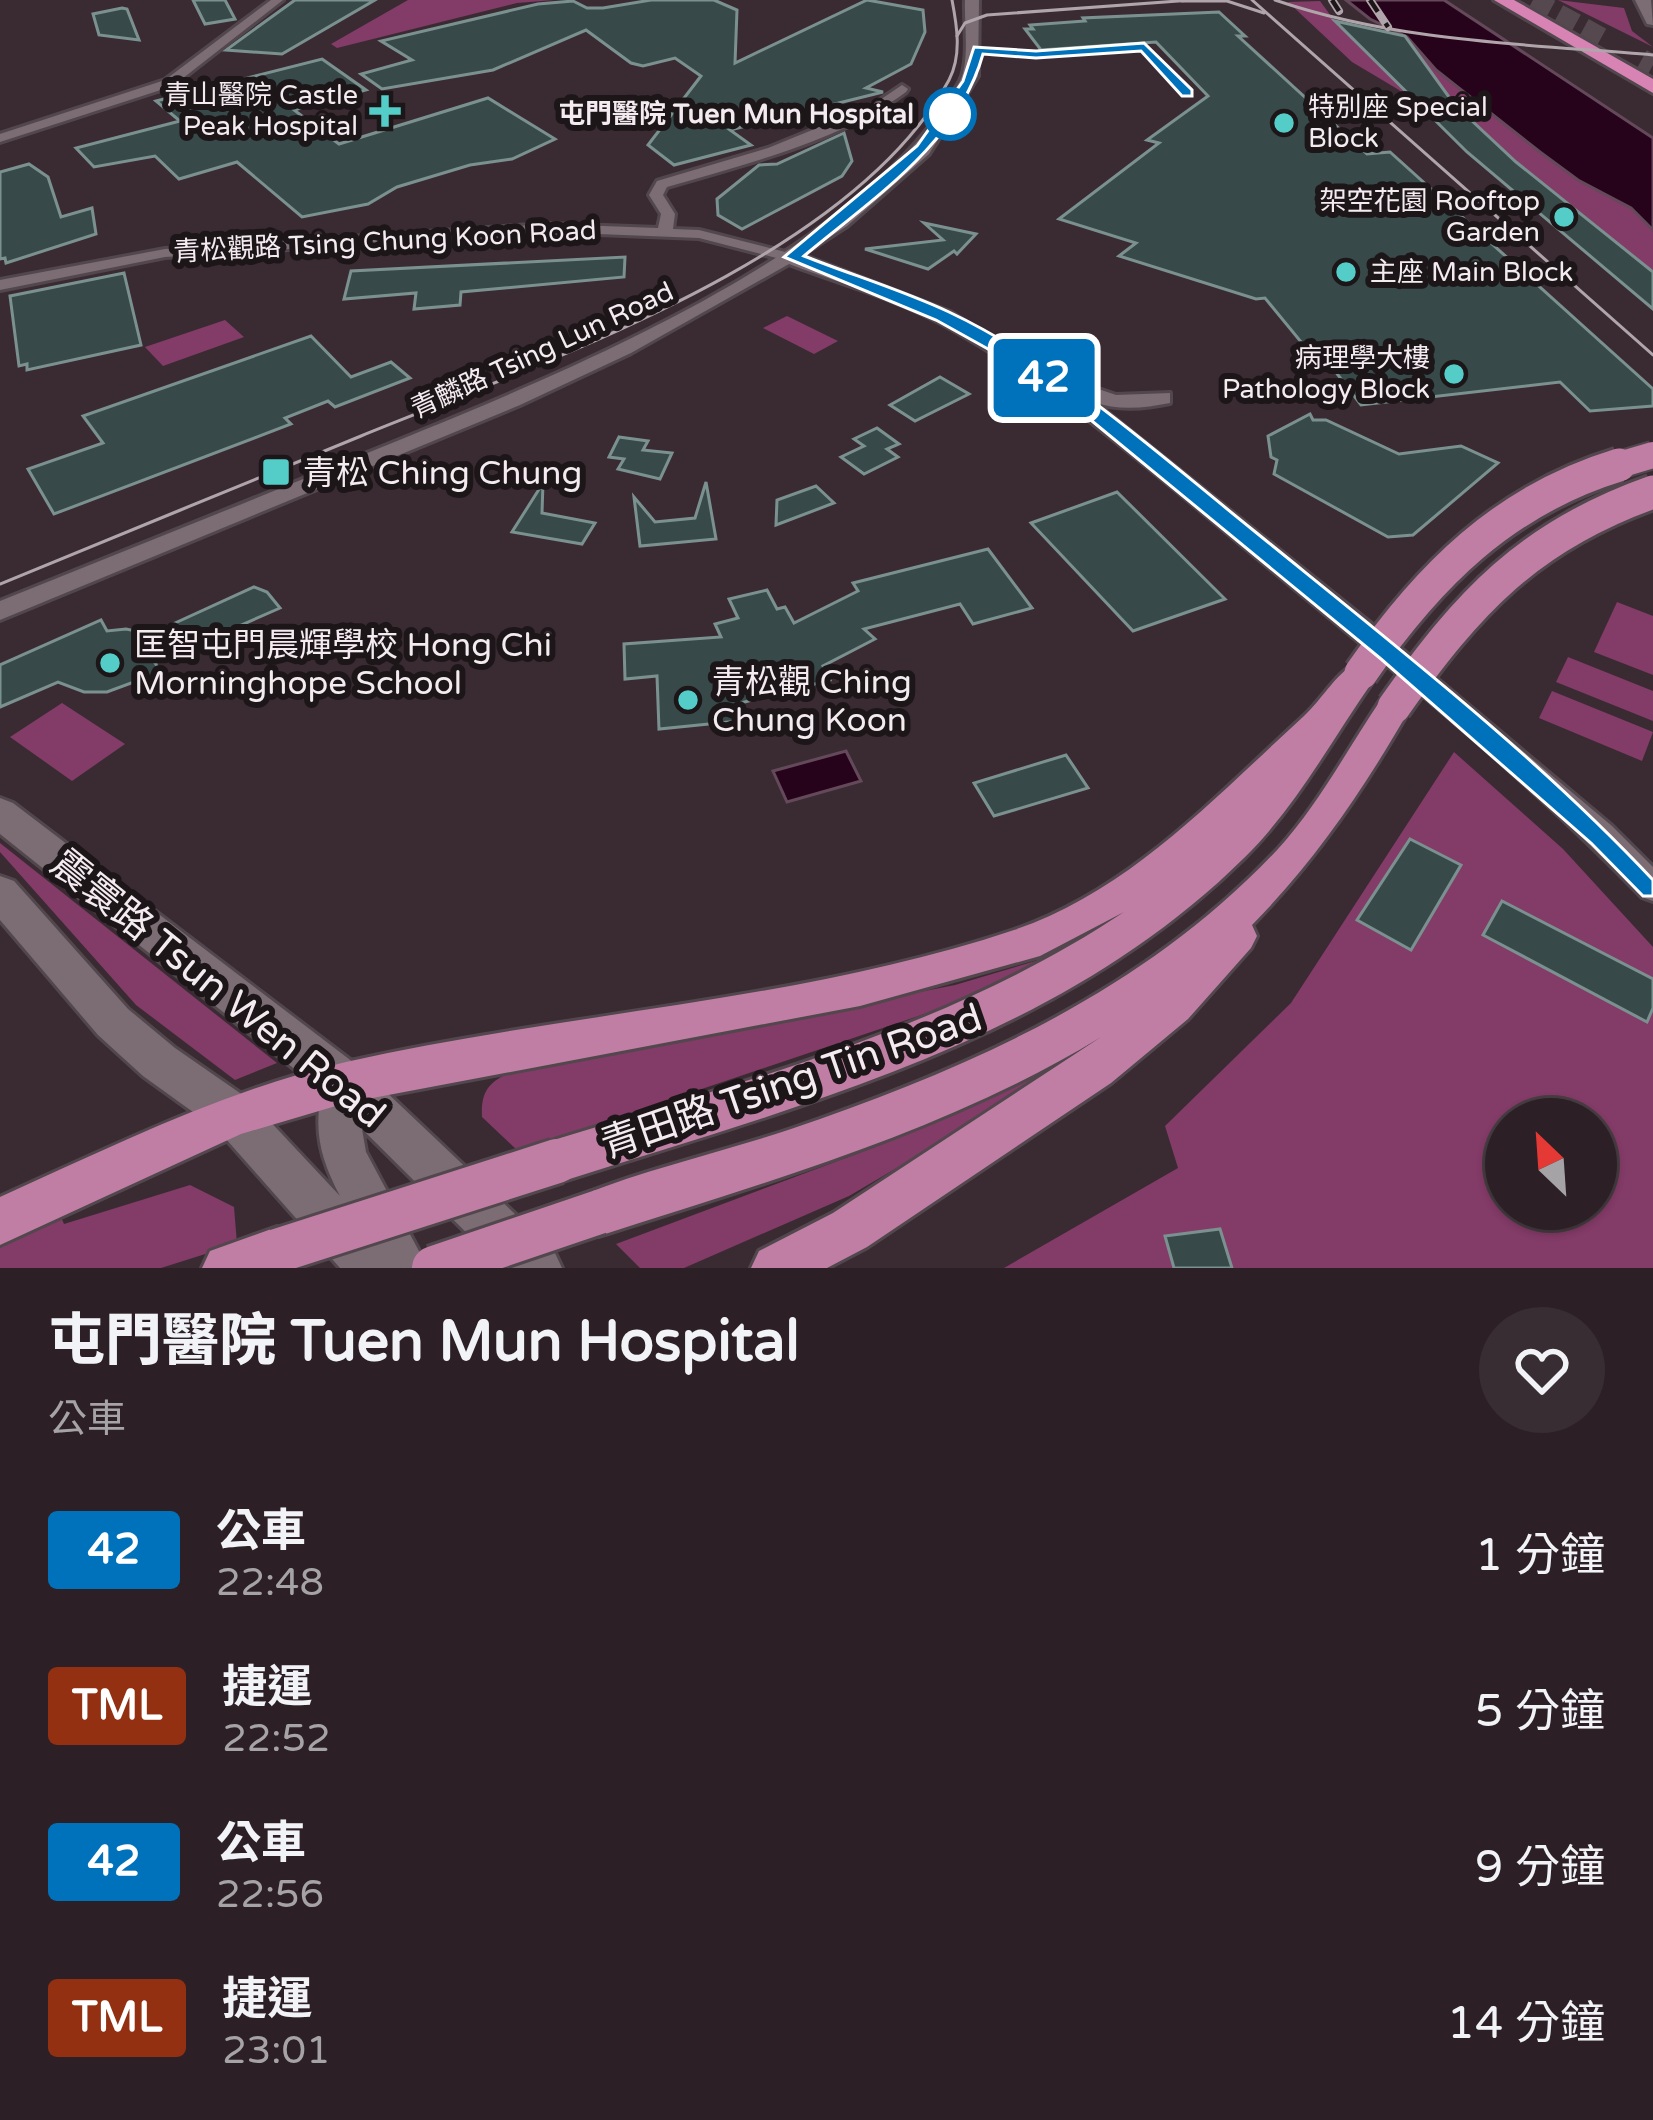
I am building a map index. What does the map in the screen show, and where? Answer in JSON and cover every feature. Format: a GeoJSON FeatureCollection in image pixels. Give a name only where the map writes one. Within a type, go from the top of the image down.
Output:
{"type":"FeatureCollection","features":[{"type":"Feature","properties":{"kind":"highway"},"geometry":{"type":"LineString","coordinates":[[1502,0],[1653,87]]}},
{"type":"Feature","properties":{"kind":"highway"},"geometry":{"type":"LineString","coordinates":[[1606,40],[1642,59]]}},
{"type":"Feature","properties":{"kind":"main road"},"geometry":{"type":"LineString","coordinates":[[1647,2],[1653,20]]}},
{"type":"Feature","properties":{"kind":"main road","name":"青田路 Tsing Tin Road"},"geometry":{"type":"LineString","coordinates":[[226,1268],[906,1047],[970,1021],[1085,962],[1150,918],[1231,848],[1294,773],[1419,590],[1470,539],[1532,499],[1653,455]]}},
{"type":"Feature","properties":{"kind":"main road","name":"青田路 Tsing Tin Road"},"geometry":{"type":"LineString","coordinates":[[434,1268],[867,1124],[1018,1059],[1162,973],[1209,938],[1294,856],[1467,606],[1516,559],[1571,523],[1653,492]]}},
{"type":"Feature","properties":{"kind":"main road"},"geometry":{"type":"LineString","coordinates":[[0,1221],[234,1115],[346,1082],[860,988],[1026,944],[1125,893],[1172,860],[1333,710]]}},
{"type":"Feature","properties":{"kind":"main road","name":"震寰路 Tsun Wen Road"},"geometry":{"type":"LineString","coordinates":[[0,813],[346,1082],[536,1268]]}},
{"type":"Feature","properties":{"kind":"main road"},"geometry":{"type":"LineString","coordinates":[[776,1268],[842,1249],[1095,1069],[1173,1006],[1248,923],[1294,856]]}},
{"type":"Feature","properties":{"kind":"main road","name":"震寰路 Tsun Wen Road"},"geometry":{"type":"LineString","coordinates":[[0,892],[113,1022],[159,1062],[234,1115],[361,1255],[383,1268]]}},
{"type":"Feature","properties":{"kind":"main road"},"geometry":{"type":"LineString","coordinates":[[346,1082],[338,1120],[344,1157],[403,1268]]}},
{"type":"Feature","properties":{"kind":"street"},"geometry":{"type":"LineString","coordinates":[[0,138],[169,83],[278,0]]}},
{"type":"Feature","properties":{"kind":"street","name":"青麟路 Tsing Lun Road"},"geometry":{"type":"LineString","coordinates":[[0,610],[540,388],[689,316],[792,257],[884,185],[950,114],[969,81],[978,50],[972,0]]}},
{"type":"Feature","properties":{"kind":"street"},"geometry":{"type":"LineString","coordinates":[[665,231],[668,214],[656,195],[662,184],[773,151],[875,109],[902,89]]}},
{"type":"Feature","properties":{"kind":"street","name":"青松觀路 Tsing Chung Koon Road"},"geometry":{"type":"LineString","coordinates":[[0,285],[164,253],[548,228],[714,236],[792,257],[943,316],[1033,370],[1142,449],[1569,807],[1653,888]]}},
{"type":"Feature","properties":{"kind":"street","name":"青松觀路 Tsing Chung Koon Road"},"geometry":{"type":"LineString","coordinates":[[1033,370],[1114,402],[1162,398]]}},
{"type":"Feature","properties":{"kind":"shaded area"},"geometry":{"type":"Polygon","coordinates":[[[408,0],[554,0],[517,3],[337,48],[331,44],[408,0]]]}},
{"type":"Feature","properties":{"kind":"shaded area"},"geometry":{"type":"Polygon","coordinates":[[[1346,0],[1444,0],[1653,138],[1653,230],[1631,208],[1578,180],[1540,152],[1436,70],[1407,37],[1370,19],[1346,0]]]}},
{"type":"Feature","properties":{"kind":"shaded area"},"geometry":{"type":"Polygon","coordinates":[[[1558,0],[1624,8],[1632,31],[1653,47],[1558,0]]]}},
{"type":"Feature","properties":{"kind":"shaded area"},"geometry":{"type":"Polygon","coordinates":[[[1320,1],[1339,27],[1406,36],[1436,70],[1563,170],[1634,210],[1653,230],[1653,310],[1399,90],[1352,62],[1288,2],[1320,1]]]}},
{"type":"Feature","properties":{"kind":"shaded area"},"geometry":{"type":"Polygon","coordinates":[[[787,316],[838,341],[814,354],[763,328],[787,316]]]}},
{"type":"Feature","properties":{"kind":"shaded area"},"geometry":{"type":"Polygon","coordinates":[[[225,320],[244,337],[163,366],[145,347],[225,320]]]}},
{"type":"Feature","properties":{"kind":"shaded area"},"geometry":{"type":"Polygon","coordinates":[[[1617,602],[1653,616],[1653,675],[1594,652],[1617,602]]]}},
{"type":"Feature","properties":{"kind":"shaded area"},"geometry":{"type":"Polygon","coordinates":[[[1568,657],[1653,691],[1653,721],[1556,682],[1568,657]]]}},
{"type":"Feature","properties":{"kind":"shaded area"},"geometry":{"type":"Polygon","coordinates":[[[1552,691],[1653,732],[1642,761],[1539,718],[1552,691]]]}},
{"type":"Feature","properties":{"kind":"shaded area"},"geometry":{"type":"Polygon","coordinates":[[[62,703],[125,744],[72,781],[10,737],[62,703]]]}},
{"type":"Feature","properties":{"kind":"shaded area"},"geometry":{"type":"Polygon","coordinates":[[[846,751],[861,781],[787,802],[773,771],[846,751]]]}},
{"type":"Feature","properties":{"kind":"shaded area"},"geometry":{"type":"Polygon","coordinates":[[[1454,752],[1563,849],[1653,947],[1653,1268],[1004,1268],[1178,1168],[1165,1126],[1291,1003],[1454,752]]]}},
{"type":"Feature","properties":{"kind":"shaded area"},"geometry":{"type":"Polygon","coordinates":[[[0,843],[277,1063],[235,1080],[136,1005],[0,852],[0,843]]]}},
{"type":"Feature","properties":{"kind":"shaded area"},"geometry":{"type":"Polygon","coordinates":[[[1049,957],[963,1001],[518,1151],[482,1117],[487,1090],[508,1073],[955,985],[1049,957]]]}},
{"type":"Feature","properties":{"kind":"shaded area"},"geometry":{"type":"Polygon","coordinates":[[[1052,1068],[970,1125],[849,1196],[684,1268],[640,1268],[616,1244],[883,1144],[1052,1068]]]}},
{"type":"Feature","properties":{"kind":"shaded area"},"geometry":{"type":"Polygon","coordinates":[[[190,1185],[234,1207],[237,1244],[161,1268],[0,1268],[0,1236],[58,1210],[64,1224],[190,1185]]]}},
{"type":"Feature","properties":{"kind":"building"},"geometry":{"type":"Polygon","coordinates":[[[193,0],[225,0],[235,19],[205,24],[193,0]]]}},
{"type":"Feature","properties":{"kind":"building"},"geometry":{"type":"Polygon","coordinates":[[[295,0],[375,0],[282,54],[226,50],[295,0]]]}},
{"type":"Feature","properties":{"kind":"building"},"geometry":{"type":"Polygon","coordinates":[[[651,0],[714,0],[737,10],[735,63],[867,0],[923,10],[925,32],[911,64],[866,88],[883,92],[730,130],[751,145],[674,165],[648,145],[701,76],[675,58],[643,66],[631,63],[586,30],[493,70],[382,89],[361,74],[412,60],[381,41],[538,4],[573,1],[587,8],[603,8],[651,0]]]}},
{"type":"Feature","properties":{"kind":"building"},"geometry":{"type":"Polygon","coordinates":[[[127,9],[139,40],[99,35],[93,14],[127,9]]]}},
{"type":"Feature","properties":{"kind":"building","name":"主座 Main Block"},"geometry":{"type":"Polygon","coordinates":[[[1219,12],[1245,36],[1238,36],[1367,154],[1390,152],[1653,389],[1653,406],[1590,411],[1560,382],[1361,405],[1325,358],[1315,359],[1265,298],[1119,256],[1136,243],[1059,219],[1159,143],[1147,140],[1208,96],[1156,42],[1041,50],[1025,29],[1085,21],[1083,18],[1219,12]]]}},
{"type":"Feature","properties":{"kind":"building","name":"架空花園 Rooftop Garden"},"geometry":{"type":"Polygon","coordinates":[[[1335,21],[1405,36],[1454,104],[1516,162],[1653,272],[1653,309],[1467,152],[1335,21]]]}},
{"type":"Feature","properties":{"kind":"building"},"geometry":{"type":"Polygon","coordinates":[[[322,59],[366,90],[294,110],[339,144],[488,98],[555,139],[512,159],[470,165],[397,187],[368,204],[302,217],[237,162],[179,179],[155,156],[94,167],[76,148],[180,121],[156,101],[322,59]]]}},
{"type":"Feature","properties":{"kind":"building"},"geometry":{"type":"Polygon","coordinates":[[[844,133],[852,161],[842,176],[742,229],[718,215],[717,199],[759,165],[777,164],[844,133]]]}},
{"type":"Feature","properties":{"kind":"building"},"geometry":{"type":"Polygon","coordinates":[[[29,164],[48,177],[61,217],[92,208],[96,234],[6,263],[5,258],[0,259],[0,172],[29,164]]]}},
{"type":"Feature","properties":{"kind":"building"},"geometry":{"type":"Polygon","coordinates":[[[924,223],[976,234],[957,254],[954,251],[928,269],[865,249],[943,240],[924,223]]]}},
{"type":"Feature","properties":{"kind":"building"},"geometry":{"type":"Polygon","coordinates":[[[625,257],[624,277],[461,292],[460,305],[414,309],[416,293],[344,299],[351,271],[625,257]]]}},
{"type":"Feature","properties":{"kind":"building"},"geometry":{"type":"Polygon","coordinates":[[[124,273],[141,345],[27,370],[27,364],[19,366],[10,296],[124,273]]]}},
{"type":"Feature","properties":{"kind":"building"},"geometry":{"type":"Polygon","coordinates":[[[311,336],[351,377],[391,362],[410,378],[335,407],[328,401],[285,418],[291,424],[54,514],[28,469],[103,443],[83,416],[311,336]]]}},
{"type":"Feature","properties":{"kind":"building"},"geometry":{"type":"Polygon","coordinates":[[[940,377],[969,394],[915,421],[890,405],[940,377]]]}},
{"type":"Feature","properties":{"kind":"building"},"geometry":{"type":"Polygon","coordinates":[[[1310,414],[1313,420],[1326,420],[1399,454],[1461,446],[1498,463],[1413,535],[1388,537],[1274,474],[1277,460],[1271,457],[1268,436],[1310,414]]]}},
{"type":"Feature","properties":{"kind":"building"},"geometry":{"type":"Polygon","coordinates":[[[877,428],[899,444],[887,449],[898,457],[864,474],[841,457],[864,446],[854,439],[877,428]]]}},
{"type":"Feature","properties":{"kind":"building"},"geometry":{"type":"Polygon","coordinates":[[[619,437],[648,441],[643,450],[672,453],[660,479],[618,469],[624,459],[609,457],[619,437]]]}},
{"type":"Feature","properties":{"kind":"building"},"geometry":{"type":"Polygon","coordinates":[[[706,482],[716,539],[640,546],[634,497],[655,522],[695,518],[706,482]]]}},
{"type":"Feature","properties":{"kind":"building"},"geometry":{"type":"Polygon","coordinates":[[[543,483],[542,513],[595,523],[582,544],[512,532],[543,483]]]}},
{"type":"Feature","properties":{"kind":"building"},"geometry":{"type":"Polygon","coordinates":[[[816,486],[834,503],[776,525],[777,500],[816,486]]]}},
{"type":"Feature","properties":{"kind":"building"},"geometry":{"type":"Polygon","coordinates":[[[1117,492],[1225,599],[1133,631],[1031,523],[1117,492]]]}},
{"type":"Feature","properties":{"kind":"building"},"geometry":{"type":"Polygon","coordinates":[[[988,549],[1032,608],[973,624],[960,604],[864,629],[875,639],[823,666],[830,680],[737,704],[739,721],[659,729],[657,676],[625,679],[624,644],[721,637],[715,624],[738,618],[729,599],[767,590],[777,609],[785,607],[794,623],[858,591],[853,583],[988,549]]]}},
{"type":"Feature","properties":{"kind":"building"},"geometry":{"type":"Polygon","coordinates":[[[254,587],[267,592],[280,608],[155,663],[161,672],[107,692],[84,692],[58,682],[0,707],[0,665],[101,620],[107,631],[151,634],[254,587]]]}},
{"type":"Feature","properties":{"kind":"building"},"geometry":{"type":"Polygon","coordinates":[[[1066,755],[1088,788],[994,816],[974,783],[1066,755]]]}},
{"type":"Feature","properties":{"kind":"building"},"geometry":{"type":"Polygon","coordinates":[[[1410,839],[1461,865],[1411,950],[1357,920],[1410,839]]]}},
{"type":"Feature","properties":{"kind":"building"},"geometry":{"type":"Polygon","coordinates":[[[1502,901],[1653,979],[1653,1008],[1647,1022],[1483,935],[1502,901]]]}},
{"type":"Feature","properties":{"kind":"building"},"geometry":{"type":"Polygon","coordinates":[[[1220,1229],[1232,1268],[1174,1268],[1165,1236],[1220,1229]]]}},
{"type":"Feature","properties":{"kind":"tunnel"},"geometry":{"type":"LineString","coordinates":[[1533,0],[1606,40]]}},
{"type":"Feature","properties":{"kind":"tunnel"},"geometry":{"type":"LineString","coordinates":[[1642,59],[1653,65]]}},
{"type":"Feature","properties":{"kind":"tram line"},"geometry":{"type":"LineString","coordinates":[[0,584],[601,338],[768,252],[842,201],[903,144],[953,70],[957,40],[952,0]]}},
{"type":"Feature","properties":{"kind":"tram line"},"geometry":{"type":"LineString","coordinates":[[957,36],[965,23],[987,15],[1192,0]]}},
{"type":"Feature","properties":{"kind":"tram line"},"geometry":{"type":"LineString","coordinates":[[1252,0],[1653,355]]}},
{"type":"Feature","properties":{"kind":"tram line"},"geometry":{"type":"LineString","coordinates":[[1275,0],[1415,33],[1653,55]]}},
{"type":"Feature","properties":{"kind":"tram line"},"geometry":{"type":"LineString","coordinates":[[1182,1],[1227,1],[1264,13]]}},
{"type":"Feature","properties":{"kind":"railway"},"geometry":{"type":"LineString","coordinates":[[1332,0],[1339,11]]}},
{"type":"Feature","properties":{"kind":"railway"},"geometry":{"type":"LineString","coordinates":[[1370,0],[1388,27]]}},
{"type":"Feature","properties":{"kind":"bus line","name":"42"},"geometry":{"type":"LineString","coordinates":[[1187,93],[1144,46],[1036,55],[978,50],[969,81],[922,149],[854,211],[792,257],[943,316],[1012,355],[1099,416],[1536,778],[1653,888]]}},
{"type":"Feature","properties":{"kind":"place","name":"青山醫院 Castle Peak Hospital"},"geometry":{"type":"Point","coordinates":[385,111]}},
{"type":"Feature","properties":{"kind":"place","name":"屯門醫院 Tuen Mun Hospital"},"geometry":{"type":"Point","coordinates":[950,114]}},
{"type":"Feature","properties":{"kind":"place","name":"特別座 Special Block"},"geometry":{"type":"Point","coordinates":[1284,123]}},
{"type":"Feature","properties":{"kind":"place","name":"架空花園 Rooftop Garden"},"geometry":{"type":"Point","coordinates":[1564,217]}},
{"type":"Feature","properties":{"kind":"place","name":"主座 Main Block"},"geometry":{"type":"Point","coordinates":[1346,272]}},
{"type":"Feature","properties":{"kind":"place","name":"病理學大樓 Pathology Block"},"geometry":{"type":"Point","coordinates":[1454,374]}},
{"type":"Feature","properties":{"kind":"place","name":"青松 Ching Chung"},"geometry":{"type":"Point","coordinates":[276,472]}},
{"type":"Feature","properties":{"kind":"place","name":"匡智屯門晨輝學校 Hong Chi Morninghope School"},"geometry":{"type":"Point","coordinates":[110,663]}},
{"type":"Feature","properties":{"kind":"place","name":"青松觀 Ching Chung Koon"},"geometry":{"type":"Point","coordinates":[688,700]}}]}
